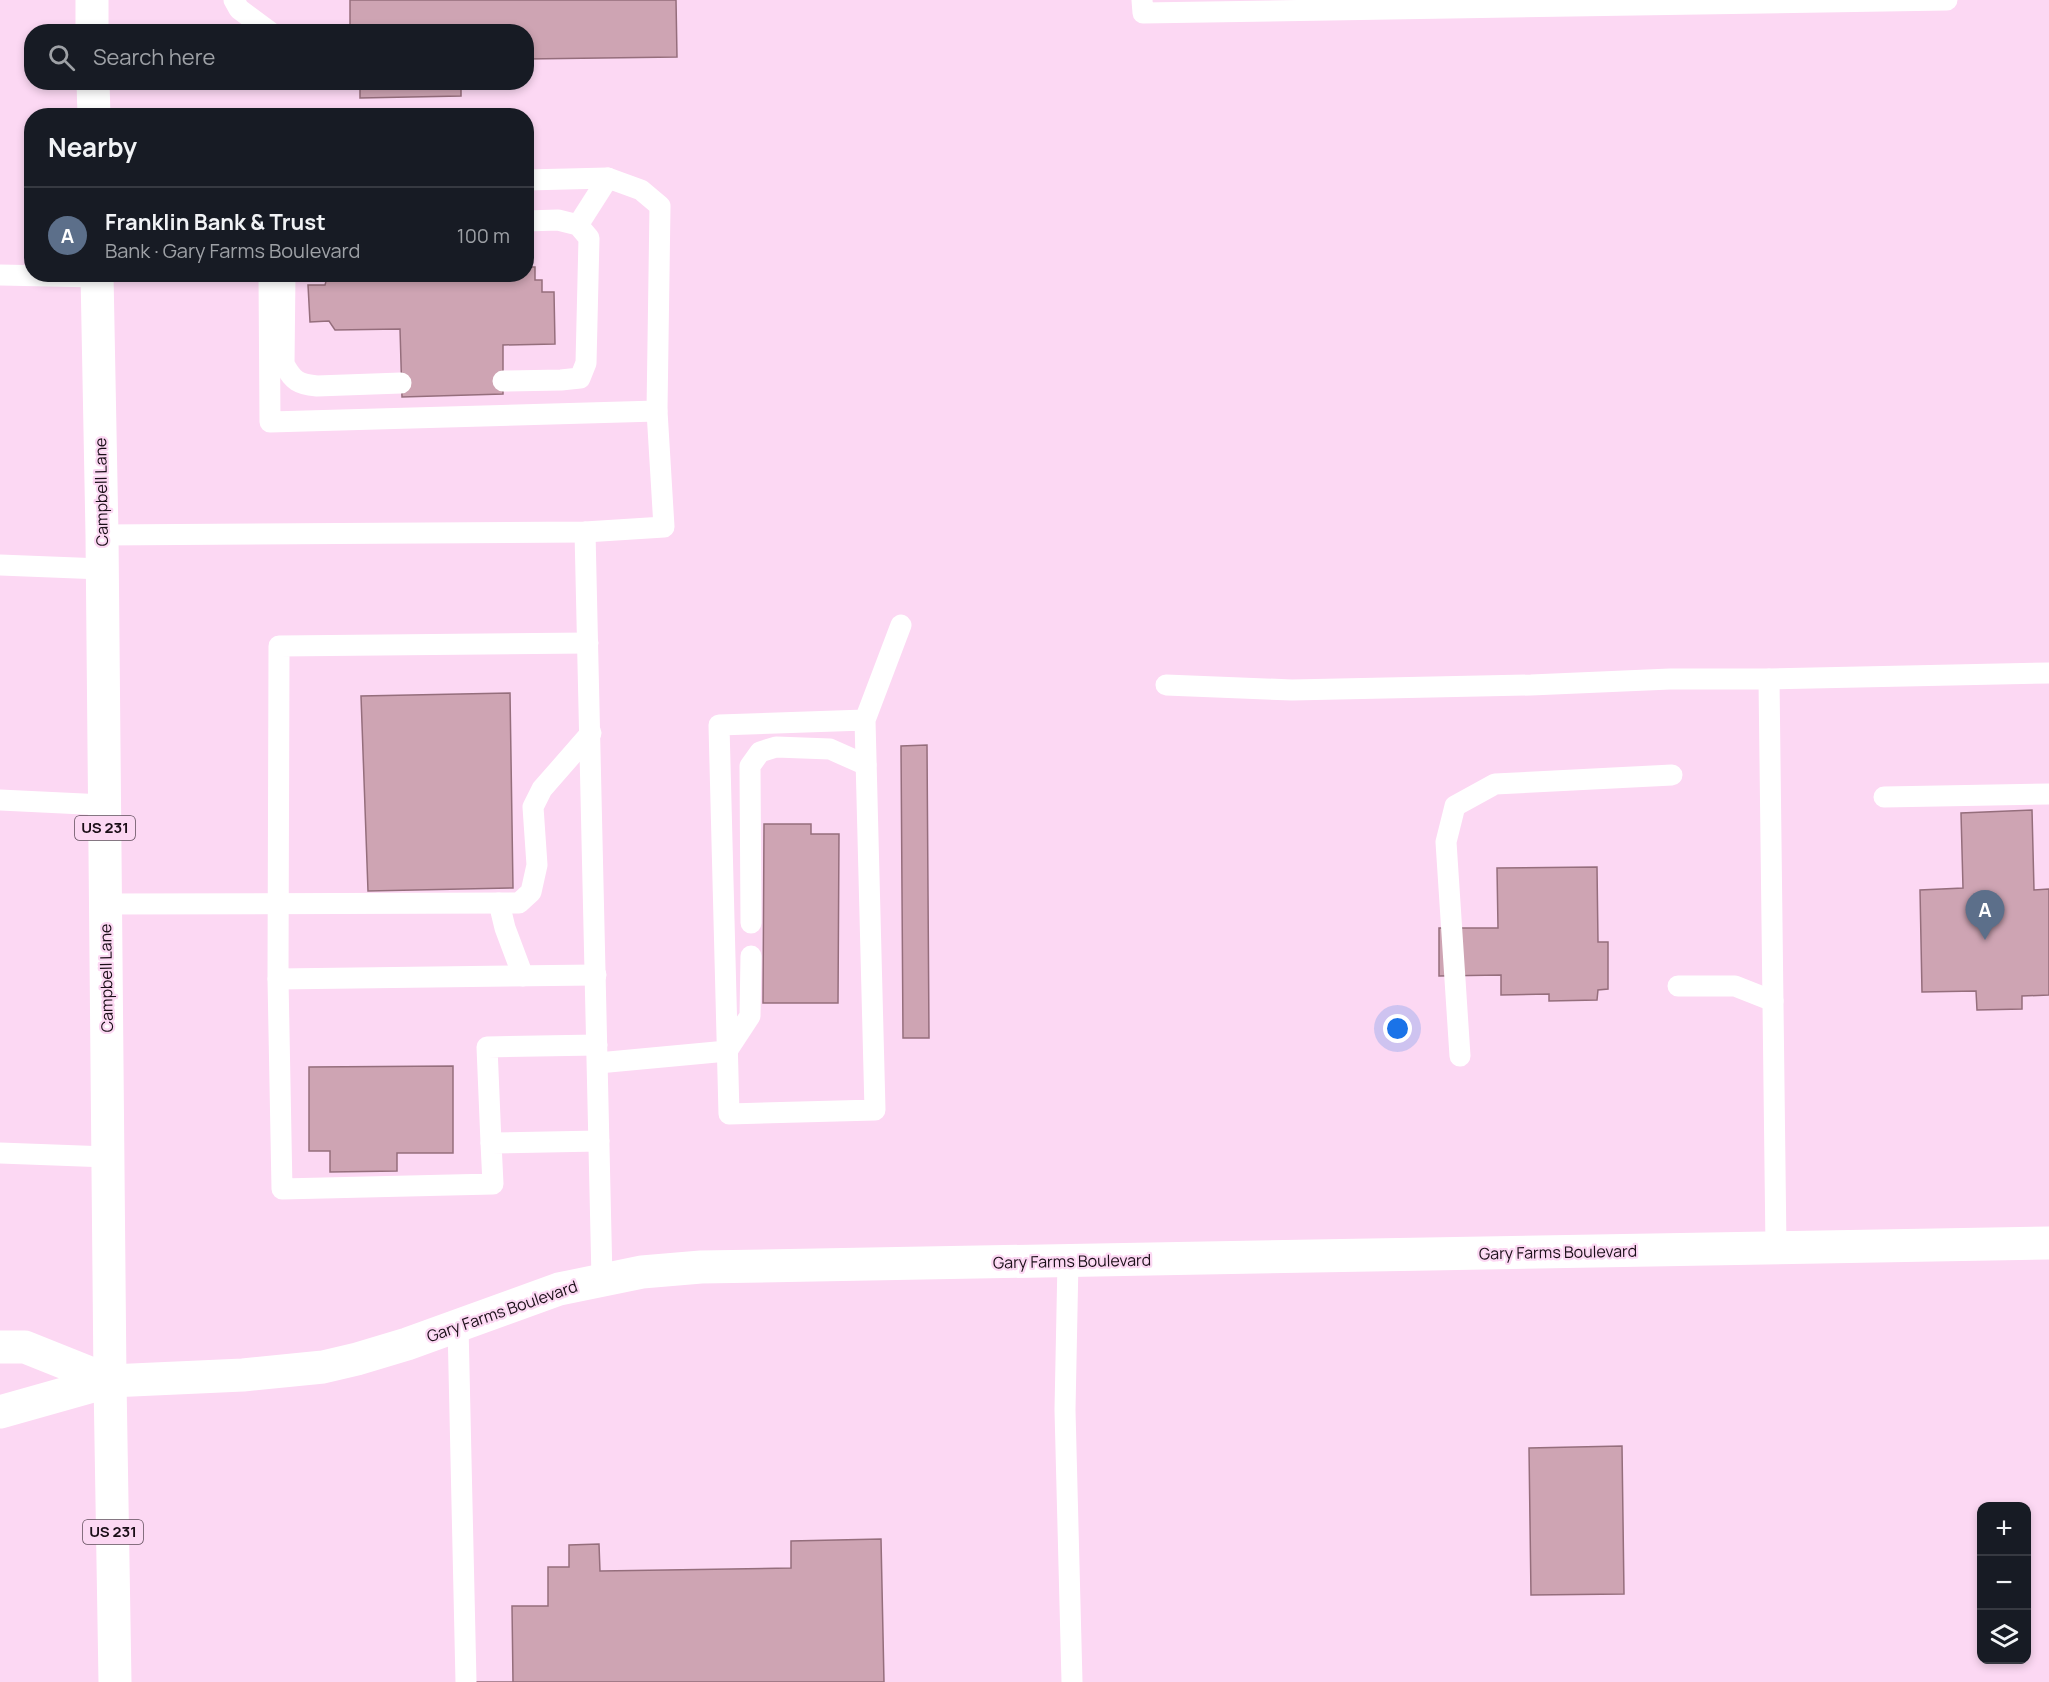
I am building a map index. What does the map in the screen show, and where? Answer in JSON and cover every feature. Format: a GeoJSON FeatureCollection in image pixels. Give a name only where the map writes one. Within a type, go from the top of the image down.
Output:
{"type":"FeatureCollection","features":[{"type":"Feature","properties":{"kind":"street"},"geometry":{"type":"LineString","coordinates":[[92,0],[92,24]]}},
{"type":"Feature","properties":{"kind":"street"},"geometry":{"type":"LineString","coordinates":[[93,90],[94,108]]}},
{"type":"Feature","properties":{"kind":"street","name":"Campbell Lane"},"geometry":{"type":"LineString","coordinates":[[97,282],[115,1682]]}},
{"type":"Feature","properties":{"kind":"street","name":"Gary Farms Boulevard"},"geometry":{"type":"LineString","coordinates":[[110,1382],[243,1375],[323,1367],[407,1344],[559,1289],[642,1272],[701,1268],[2049,1242]]}},
{"type":"Feature","properties":{"kind":"street"},"geometry":{"type":"LineString","coordinates":[[0,1347],[25,1347],[110,1382]]}},
{"type":"Feature","properties":{"kind":"street"},"geometry":{"type":"LineString","coordinates":[[0,1412],[110,1382]]}},
{"type":"Feature","properties":{"kind":"lane"},"geometry":{"type":"LineString","coordinates":[[234,0],[239,9],[259,24]]}},
{"type":"Feature","properties":{"kind":"lane"},"geometry":{"type":"LineString","coordinates":[[1142,0],[1143,13],[1947,0]]}},
{"type":"Feature","properties":{"kind":"lane"},"geometry":{"type":"LineString","coordinates":[[578,225],[608,178]]}},
{"type":"Feature","properties":{"kind":"lane"},"geometry":{"type":"LineString","coordinates":[[102,535],[585,532],[664,527],[657,411],[660,206],[641,190],[608,178],[534,180]]}},
{"type":"Feature","properties":{"kind":"lane"},"geometry":{"type":"LineString","coordinates":[[503,381],[580,378],[586,363],[589,238],[578,225],[558,220],[534,221]]}},
{"type":"Feature","properties":{"kind":"lane"},"geometry":{"type":"LineString","coordinates":[[0,275],[24,275]]}},
{"type":"Feature","properties":{"kind":"lane"},"geometry":{"type":"LineString","coordinates":[[269,282],[270,422],[657,411]]}},
{"type":"Feature","properties":{"kind":"lane"},"geometry":{"type":"LineString","coordinates":[[285,282],[285,364],[291,378],[303,385],[317,386],[401,383]]}},
{"type":"Feature","properties":{"kind":"lane"},"geometry":{"type":"LineString","coordinates":[[585,532],[602,1279]]}},
{"type":"Feature","properties":{"kind":"lane"},"geometry":{"type":"LineString","coordinates":[[0,565],[102,569]]}},
{"type":"Feature","properties":{"kind":"lane"},"geometry":{"type":"LineString","coordinates":[[865,720],[719,725],[729,1114],[875,1110],[865,720],[902,625]]}},
{"type":"Feature","properties":{"kind":"lane"},"geometry":{"type":"LineString","coordinates":[[588,643],[279,646],[278,979],[282,1189],[493,1184],[488,1047],[597,1054],[727,1051]]}},
{"type":"Feature","properties":{"kind":"lane"},"geometry":{"type":"LineString","coordinates":[[1166,685],[1292,690],[1531,685],[1670,679],[2049,673]]}},
{"type":"Feature","properties":{"kind":"lane"},"geometry":{"type":"LineString","coordinates":[[1769,679],[1776,1248]]}},
{"type":"Feature","properties":{"kind":"lane"},"geometry":{"type":"LineString","coordinates":[[106,904],[519,903],[531,892],[537,865],[533,807],[542,789],[591,733]]}},
{"type":"Feature","properties":{"kind":"lane"},"geometry":{"type":"LineString","coordinates":[[751,923],[750,766],[760,752],[776,747],[830,749],[866,765]]}},
{"type":"Feature","properties":{"kind":"lane"},"geometry":{"type":"LineString","coordinates":[[1460,1056],[1446,842],[1455,806],[1495,784],[1672,775]]}},
{"type":"Feature","properties":{"kind":"lane"},"geometry":{"type":"LineString","coordinates":[[1884,797],[2049,794]]}},
{"type":"Feature","properties":{"kind":"lane"},"geometry":{"type":"LineString","coordinates":[[0,800],[104,805]]}},
{"type":"Feature","properties":{"kind":"lane"},"geometry":{"type":"LineString","coordinates":[[499,903],[505,928],[523,976]]}},
{"type":"Feature","properties":{"kind":"lane"},"geometry":{"type":"LineString","coordinates":[[727,1051],[750,1016],[752,956]]}},
{"type":"Feature","properties":{"kind":"lane"},"geometry":{"type":"LineString","coordinates":[[278,979],[596,975]]}},
{"type":"Feature","properties":{"kind":"lane"},"geometry":{"type":"LineString","coordinates":[[1678,986],[1735,986],[1773,1001]]}},
{"type":"Feature","properties":{"kind":"lane"},"geometry":{"type":"LineString","coordinates":[[491,1143],[599,1141]]}},
{"type":"Feature","properties":{"kind":"lane"},"geometry":{"type":"LineString","coordinates":[[0,1153],[108,1157]]}},
{"type":"Feature","properties":{"kind":"lane"},"geometry":{"type":"LineString","coordinates":[[1068,1261],[1065,1410],[1072,1682]]}},
{"type":"Feature","properties":{"kind":"lane"},"geometry":{"type":"LineString","coordinates":[[458,1324],[466,1682]]}},
{"type":"Feature","properties":{"kind":"building"},"geometry":{"type":"Polygon","coordinates":[[[350,0],[676,0],[677,57],[534,59],[534,24],[350,24],[350,0]]]}},
{"type":"Feature","properties":{"kind":"building"},"geometry":{"type":"Polygon","coordinates":[[[360,90],[461,90],[461,96],[360,98],[360,90]]]}},
{"type":"Feature","properties":{"kind":"building"},"geometry":{"type":"Polygon","coordinates":[[[535,267],[535,280],[542,280],[542,292],[554,292],[555,344],[503,345],[503,394],[402,397],[400,329],[335,330],[329,321],[310,322],[308,285],[325,285],[326,282],[534,282],[535,267]]]}},
{"type":"Feature","properties":{"kind":"building"},"geometry":{"type":"Polygon","coordinates":[[[510,693],[513,888],[368,891],[361,696],[510,693]]]}},
{"type":"Feature","properties":{"kind":"building"},"geometry":{"type":"Polygon","coordinates":[[[927,745],[929,1038],[903,1038],[901,746],[927,745]]]}},
{"type":"Feature","properties":{"kind":"building"},"geometry":{"type":"Polygon","coordinates":[[[2032,810],[2034,890],[2049,889],[2049,995],[2022,996],[2022,1009],[1977,1010],[1976,991],[1922,992],[1920,890],[1963,888],[1961,813],[2032,810]]]}},
{"type":"Feature","properties":{"kind":"building"},"geometry":{"type":"Polygon","coordinates":[[[764,824],[811,824],[811,834],[839,834],[838,1003],[763,1003],[764,824]]]}},
{"type":"Feature","properties":{"kind":"building"},"geometry":{"type":"Polygon","coordinates":[[[1597,867],[1598,942],[1608,942],[1608,989],[1598,990],[1597,1000],[1549,1001],[1549,994],[1501,995],[1501,975],[1439,976],[1439,928],[1498,928],[1497,868],[1597,867]]]}},
{"type":"Feature","properties":{"kind":"building"},"geometry":{"type":"Polygon","coordinates":[[[453,1066],[453,1153],[397,1153],[397,1171],[330,1172],[330,1151],[309,1151],[309,1067],[453,1066]]]}},
{"type":"Feature","properties":{"kind":"building"},"geometry":{"type":"Polygon","coordinates":[[[1622,1446],[1624,1594],[1531,1595],[1529,1448],[1622,1446]]]}},
{"type":"Feature","properties":{"kind":"building"},"geometry":{"type":"Polygon","coordinates":[[[881,1539],[884,1682],[513,1682],[512,1606],[548,1606],[548,1567],[569,1567],[569,1545],[599,1544],[600,1571],[791,1568],[791,1541],[881,1539]]]}},
{"type":"Feature","properties":{"kind":"place","name":"Franklin Bank & Trust"},"geometry":{"type":"Point","coordinates":[1985,940]}}]}
